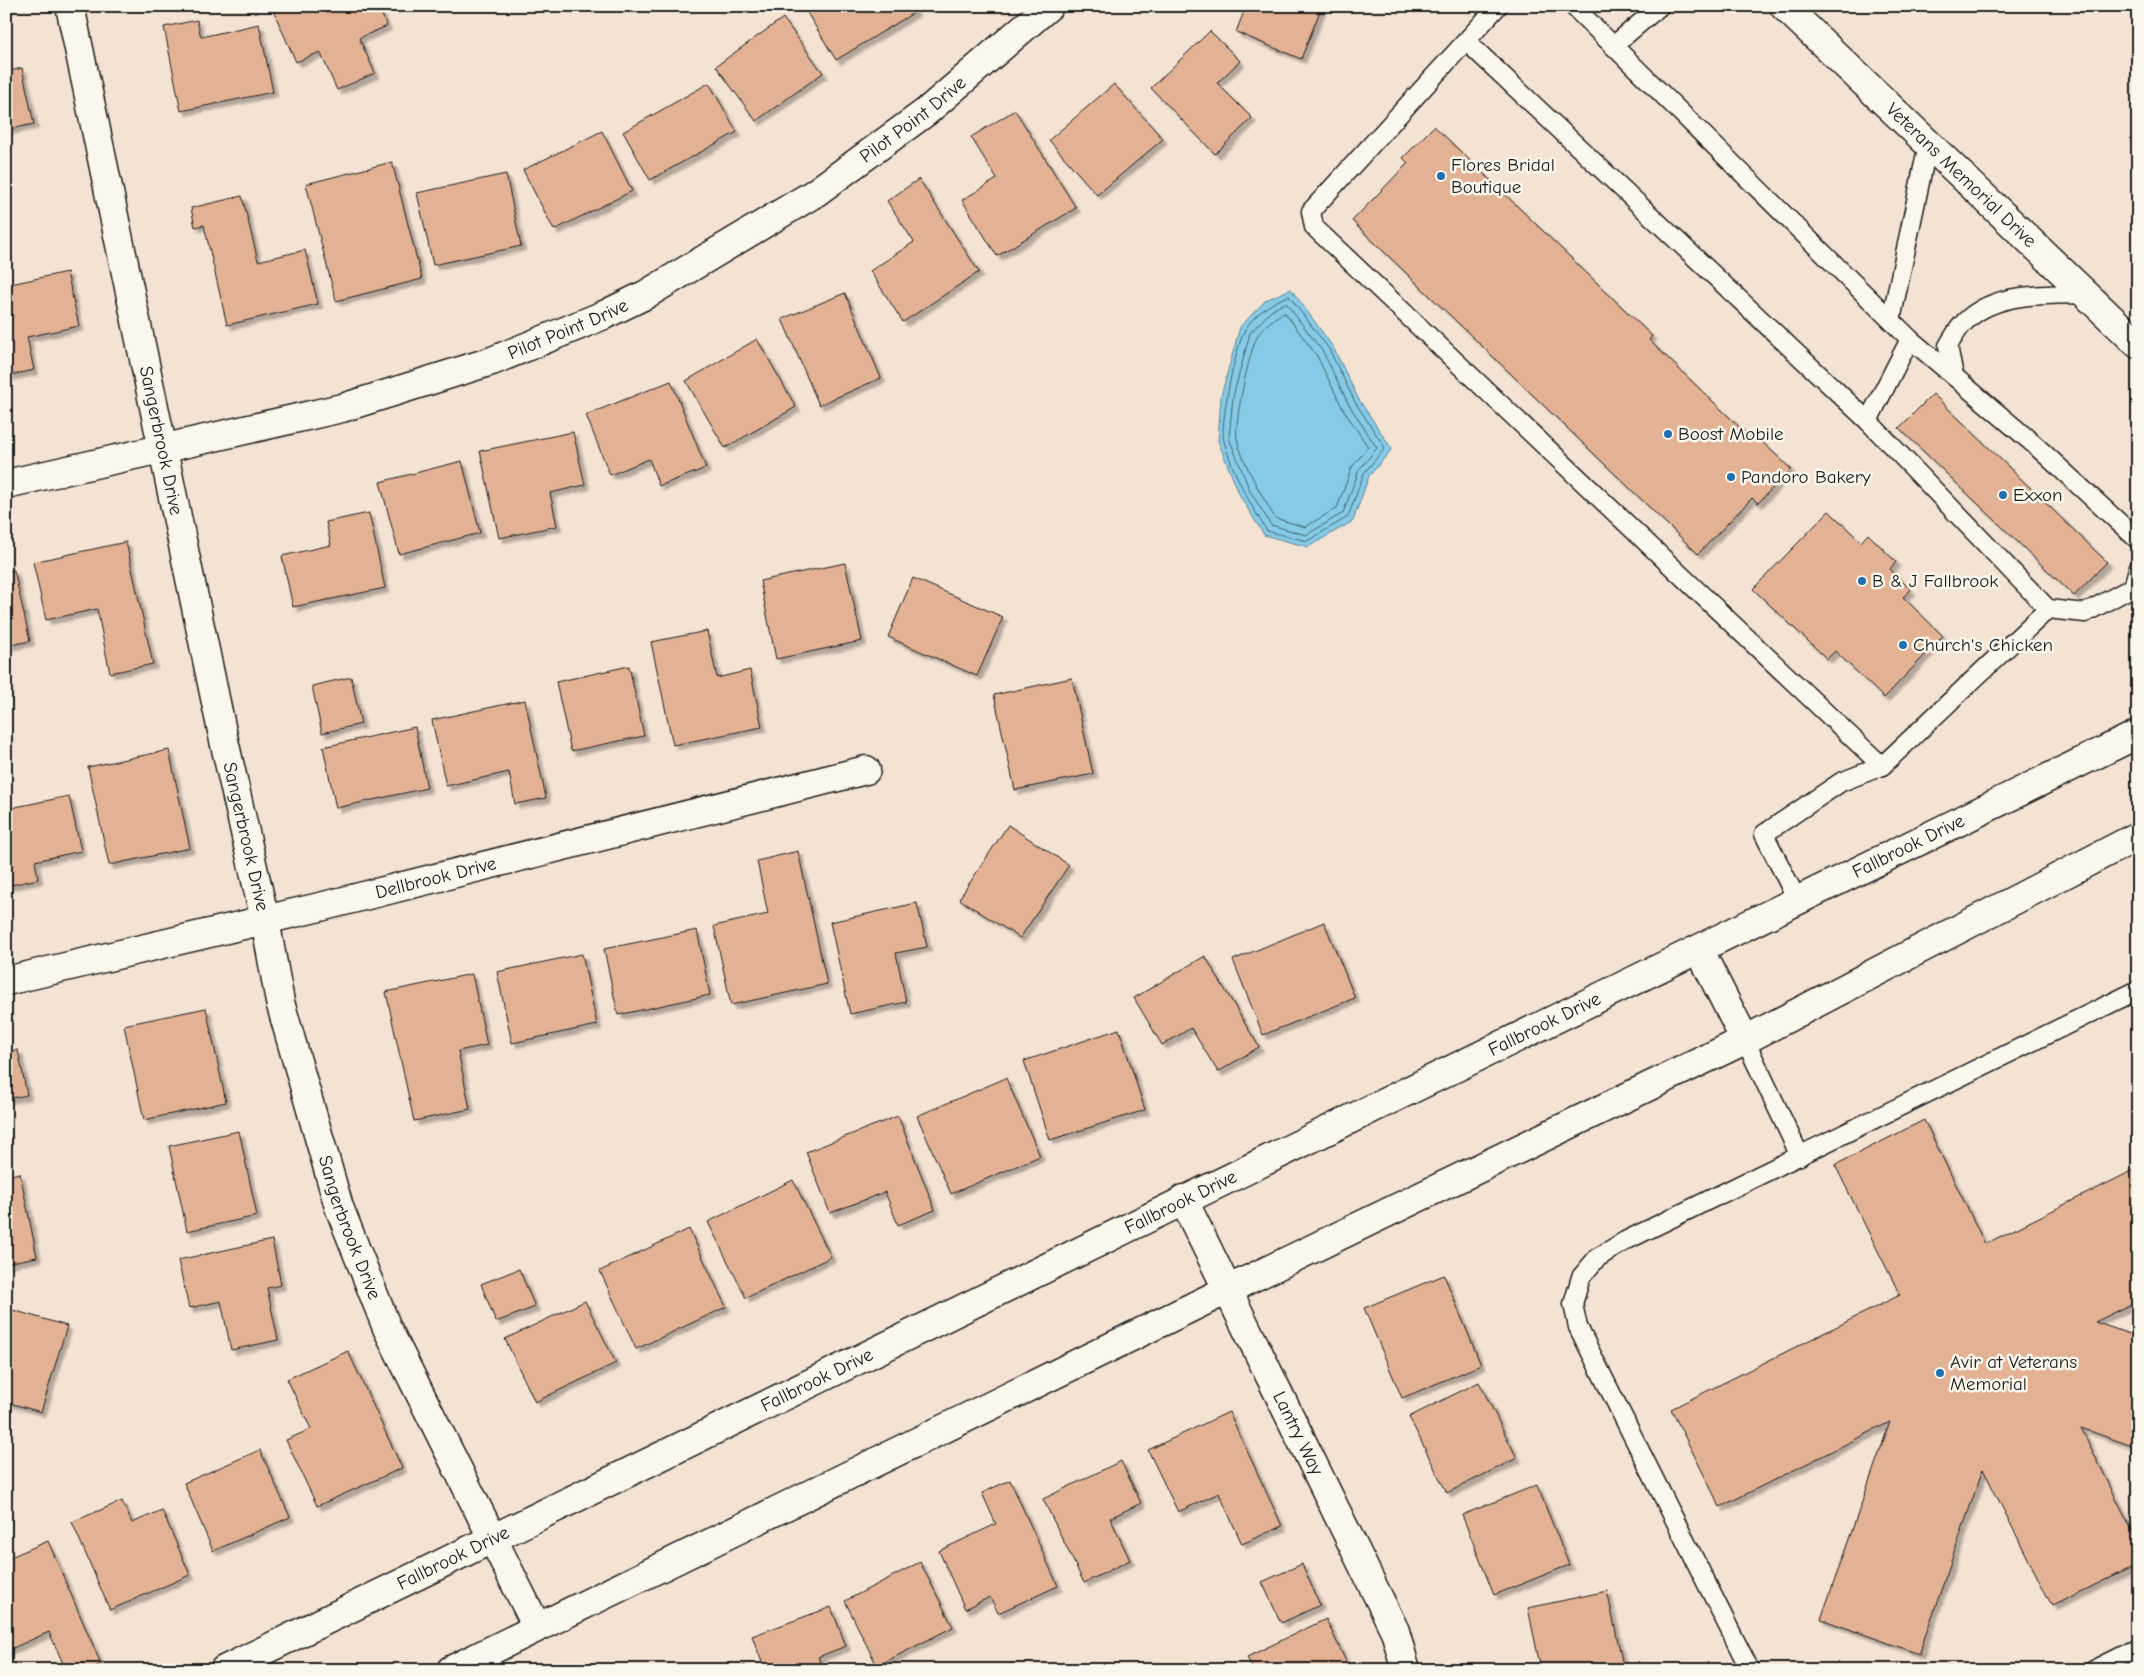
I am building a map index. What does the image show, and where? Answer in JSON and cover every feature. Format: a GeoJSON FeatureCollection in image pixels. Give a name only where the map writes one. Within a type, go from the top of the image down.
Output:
{"type":"FeatureCollection","features":[{"type":"Feature","properties":{"kind":"main road","name":"Sangerbrook Drive"},"geometry":{"type":"LineString","coordinates":[[70,6],[223,736],[265,920],[280,1002],[339,1207],[387,1328],[537,1627]]}},
{"type":"Feature","properties":{"kind":"main road","name":"Pilot Point Drive"},"geometry":{"type":"LineString","coordinates":[[6,484],[342,408],[483,364],[604,315],[645,295],[815,193],[926,112],[1049,6]]}},
{"type":"Feature","properties":{"kind":"main road","name":"Veterans Memorial Drive"},"geometry":{"type":"LineString","coordinates":[[1784,6],[2138,344]]}},
{"type":"Feature","properties":{"kind":"main road","name":"Fallbrook Drive"},"geometry":{"type":"LineString","coordinates":[[224,1670],[1183,1199],[2138,734]]}},
{"type":"Feature","properties":{"kind":"main road","name":"Dellbrook Drive"},"geometry":{"type":"LineString","coordinates":[[6,981],[265,920],[866,770]]}},
{"type":"Feature","properties":{"kind":"main road"},"geometry":{"type":"LineString","coordinates":[[451,1670],[1227,1290],[1745,1040],[2138,836]]}},
{"type":"Feature","properties":{"kind":"main road"},"geometry":{"type":"LineString","coordinates":[[1699,949],[1745,1040]]}},
{"type":"Feature","properties":{"kind":"main road","name":"Lantry Way"},"geometry":{"type":"LineString","coordinates":[[1183,1199],[1395,1631],[1406,1670]]}},
{"type":"Feature","properties":{"kind":"lane"},"geometry":{"type":"LineString","coordinates":[[1498,6],[1310,211],[1314,227],[1882,766]]}},
{"type":"Feature","properties":{"kind":"lane"},"geometry":{"type":"LineString","coordinates":[[1573,6],[1910,339],[2036,446],[2138,540]]}},
{"type":"Feature","properties":{"kind":"lane"},"geometry":{"type":"LineString","coordinates":[[1613,46],[1660,6]]}},
{"type":"Feature","properties":{"kind":"lane"},"geometry":{"type":"LineString","coordinates":[[1466,41],[1868,421],[2048,609],[2085,613],[2133,587],[2138,569]]}},
{"type":"Feature","properties":{"kind":"lane"},"geometry":{"type":"LineString","coordinates":[[1891,320],[1928,144]]}},
{"type":"Feature","properties":{"kind":"lane"},"geometry":{"type":"LineString","coordinates":[[1954,376],[1948,346],[1962,325],[1989,305],[2022,296],[2086,294]]}},
{"type":"Feature","properties":{"kind":"lane"},"geometry":{"type":"LineString","coordinates":[[1868,421],[1910,339]]}},
{"type":"Feature","properties":{"kind":"lane"},"geometry":{"type":"LineString","coordinates":[[1797,900],[1764,834],[1841,782],[1882,766],[2048,609]]}},
{"type":"Feature","properties":{"kind":"lane"},"geometry":{"type":"LineString","coordinates":[[1750,1670],[1578,1327],[1573,1304],[1581,1277],[1597,1258],[1625,1241],[2138,990]]}},
{"type":"Feature","properties":{"kind":"lane"},"geometry":{"type":"LineString","coordinates":[[1745,1040],[1800,1156]]}},
{"type":"Feature","properties":{"kind":"lane"},"geometry":{"type":"LineString","coordinates":[[2094,1670],[2138,1648]]}},
{"type":"Feature","properties":{"kind":"water"},"geometry":{"type":"Polygon","coordinates":[[[1291,289],[1333,347],[1359,400],[1392,449],[1369,476],[1353,521],[1308,547],[1264,535],[1240,496],[1218,441],[1221,396],[1240,327],[1266,300],[1291,289]]]}},
{"type":"Feature","properties":{"kind":"building"},"geometry":{"type":"Polygon","coordinates":[[[275,6],[378,6],[387,26],[359,38],[375,73],[337,90],[320,52],[296,62],[272,8],[275,6]]]}},
{"type":"Feature","properties":{"kind":"building"},"geometry":{"type":"Polygon","coordinates":[[[813,6],[911,6],[915,12],[836,60],[806,11],[813,6]]]}},
{"type":"Feature","properties":{"kind":"building"},"geometry":{"type":"Polygon","coordinates":[[[1246,6],[1322,6],[1301,59],[1236,32],[1246,6]]]}},
{"type":"Feature","properties":{"kind":"building"},"geometry":{"type":"Polygon","coordinates":[[[783,18],[823,73],[756,121],[716,66],[783,18]]]}},
{"type":"Feature","properties":{"kind":"building"},"geometry":{"type":"Polygon","coordinates":[[[197,20],[201,37],[259,24],[273,92],[181,111],[164,27],[197,20]]]}},
{"type":"Feature","properties":{"kind":"building"},"geometry":{"type":"Polygon","coordinates":[[[1210,31],[1240,61],[1217,83],[1252,118],[1215,154],[1151,88],[1210,31]]]}},
{"type":"Feature","properties":{"kind":"building"},"geometry":{"type":"Polygon","coordinates":[[[22,68],[34,124],[6,130],[6,72],[22,68]]]}},
{"type":"Feature","properties":{"kind":"building"},"geometry":{"type":"Polygon","coordinates":[[[709,83],[737,132],[650,180],[623,132],[709,83]]]}},
{"type":"Feature","properties":{"kind":"building"},"geometry":{"type":"Polygon","coordinates":[[[1114,84],[1163,139],[1097,195],[1049,140],[1114,84]]]}},
{"type":"Feature","properties":{"kind":"building"},"geometry":{"type":"Polygon","coordinates":[[[1015,110],[1076,208],[997,256],[962,200],[997,179],[971,137],[1015,110]]]}},
{"type":"Feature","properties":{"kind":"building"},"geometry":{"type":"Polygon","coordinates":[[[1434,126],[1652,336],[1649,340],[1753,440],[1757,437],[1791,469],[1758,503],[1752,498],[1698,554],[1352,221],[1408,163],[1403,158],[1434,126]]]}},
{"type":"Feature","properties":{"kind":"building"},"geometry":{"type":"Polygon","coordinates":[[[602,131],[632,191],[554,230],[523,170],[602,131]]]}},
{"type":"Feature","properties":{"kind":"building"},"geometry":{"type":"Polygon","coordinates":[[[392,162],[422,279],[336,301],[306,184],[392,162]]]}},
{"type":"Feature","properties":{"kind":"building"},"geometry":{"type":"Polygon","coordinates":[[[506,174],[521,246],[433,265],[417,193],[506,174]]]}},
{"type":"Feature","properties":{"kind":"building"},"geometry":{"type":"Polygon","coordinates":[[[919,179],[979,272],[903,322],[870,271],[914,242],[887,201],[919,179]]]}},
{"type":"Feature","properties":{"kind":"building"},"geometry":{"type":"Polygon","coordinates":[[[242,196],[258,261],[305,250],[318,304],[227,325],[204,225],[195,227],[191,208],[242,196]]]}},
{"type":"Feature","properties":{"kind":"building"},"geometry":{"type":"Polygon","coordinates":[[[67,272],[79,326],[27,337],[34,370],[6,376],[6,285],[67,272]]]}},
{"type":"Feature","properties":{"kind":"building"},"geometry":{"type":"Polygon","coordinates":[[[845,293],[881,378],[819,405],[782,319],[845,293]]]}},
{"type":"Feature","properties":{"kind":"building"},"geometry":{"type":"Polygon","coordinates":[[[757,339],[796,407],[725,448],[686,381],[757,339]]]}},
{"type":"Feature","properties":{"kind":"building"},"geometry":{"type":"Polygon","coordinates":[[[671,381],[706,468],[659,486],[649,459],[610,475],[586,415],[671,381]]]}},
{"type":"Feature","properties":{"kind":"building","name":"Exxon"},"geometry":{"type":"Polygon","coordinates":[[[1933,394],[2107,562],[2074,596],[1899,428],[1933,394]]]}},
{"type":"Feature","properties":{"kind":"building"},"geometry":{"type":"Polygon","coordinates":[[[573,432],[585,485],[550,493],[557,526],[499,538],[480,451],[573,432]]]}},
{"type":"Feature","properties":{"kind":"building"},"geometry":{"type":"Polygon","coordinates":[[[462,461],[480,533],[399,554],[380,482],[462,461]]]}},
{"type":"Feature","properties":{"kind":"building"},"geometry":{"type":"Polygon","coordinates":[[[1829,511],[1861,542],[1868,534],[1896,562],[1890,569],[1911,590],[1903,597],[1943,636],[1884,698],[1835,651],[1827,659],[1753,589],[1829,511]]]}},
{"type":"Feature","properties":{"kind":"building"},"geometry":{"type":"Polygon","coordinates":[[[369,513],[385,588],[293,607],[282,556],[331,545],[326,522],[369,513]]]}},
{"type":"Feature","properties":{"kind":"building"},"geometry":{"type":"Polygon","coordinates":[[[126,542],[153,664],[110,673],[97,609],[46,620],[33,562],[126,542]]]}},
{"type":"Feature","properties":{"kind":"building"},"geometry":{"type":"Polygon","coordinates":[[[845,563],[862,641],[776,659],[760,581],[845,563]]]}},
{"type":"Feature","properties":{"kind":"building"},"geometry":{"type":"Polygon","coordinates":[[[14,570],[30,641],[6,646],[6,571],[14,570]]]}},
{"type":"Feature","properties":{"kind":"building"},"geometry":{"type":"Polygon","coordinates":[[[913,578],[1003,617],[977,676],[888,637],[913,578]]]}},
{"type":"Feature","properties":{"kind":"building"},"geometry":{"type":"Polygon","coordinates":[[[707,631],[717,678],[750,670],[762,727],[673,745],[651,642],[707,631]]]}},
{"type":"Feature","properties":{"kind":"building"},"geometry":{"type":"Polygon","coordinates":[[[629,666],[644,736],[571,751],[556,682],[629,666]]]}},
{"type":"Feature","properties":{"kind":"building"},"geometry":{"type":"Polygon","coordinates":[[[351,677],[361,724],[322,733],[312,686],[351,677]]]}},
{"type":"Feature","properties":{"kind":"building"},"geometry":{"type":"Polygon","coordinates":[[[1072,678],[1093,774],[1015,790],[994,695],[1072,678]]]}},
{"type":"Feature","properties":{"kind":"building"},"geometry":{"type":"Polygon","coordinates":[[[525,700],[546,798],[515,804],[509,772],[446,786],[432,720],[525,700]]]}},
{"type":"Feature","properties":{"kind":"building"},"geometry":{"type":"Polygon","coordinates":[[[415,727],[427,788],[336,808],[323,747],[415,727]]]}},
{"type":"Feature","properties":{"kind":"building"},"geometry":{"type":"Polygon","coordinates":[[[169,750],[190,848],[109,865],[88,767],[169,750]]]}},
{"type":"Feature","properties":{"kind":"building"},"geometry":{"type":"Polygon","coordinates":[[[69,796],[81,851],[35,861],[38,879],[6,886],[6,809],[69,796]]]}},
{"type":"Feature","properties":{"kind":"building"},"geometry":{"type":"Polygon","coordinates":[[[1008,825],[1069,865],[1020,938],[959,899],[1008,825]]]}},
{"type":"Feature","properties":{"kind":"building"},"geometry":{"type":"Polygon","coordinates":[[[798,851],[827,984],[731,1005],[714,926],[768,914],[757,861],[798,851]]]}},
{"type":"Feature","properties":{"kind":"building"},"geometry":{"type":"Polygon","coordinates":[[[917,903],[927,947],[896,953],[906,1002],[850,1014],[830,922],[917,903]]]}},
{"type":"Feature","properties":{"kind":"building"},"geometry":{"type":"Polygon","coordinates":[[[1324,922],[1355,998],[1263,1035],[1233,960],[1324,922]]]}},
{"type":"Feature","properties":{"kind":"building"},"geometry":{"type":"Polygon","coordinates":[[[697,930],[710,995],[618,1015],[604,949],[697,930]]]}},
{"type":"Feature","properties":{"kind":"building"},"geometry":{"type":"Polygon","coordinates":[[[582,954],[597,1025],[512,1043],[497,972],[582,954]]]}},
{"type":"Feature","properties":{"kind":"building"},"geometry":{"type":"Polygon","coordinates":[[[1205,956],[1259,1047],[1218,1072],[1191,1028],[1162,1045],[1134,998],[1205,956]]]}},
{"type":"Feature","properties":{"kind":"building"},"geometry":{"type":"Polygon","coordinates":[[[472,974],[487,1045],[458,1051],[470,1109],[414,1121],[386,992],[472,974]]]}},
{"type":"Feature","properties":{"kind":"building"},"geometry":{"type":"Polygon","coordinates":[[[206,1008],[226,1102],[144,1120],[124,1025],[206,1008]]]}},
{"type":"Feature","properties":{"kind":"building"},"geometry":{"type":"Polygon","coordinates":[[[1119,1029],[1145,1110],[1050,1140],[1024,1061],[1119,1029]]]}},
{"type":"Feature","properties":{"kind":"building"},"geometry":{"type":"Polygon","coordinates":[[[18,1050],[27,1095],[6,1099],[6,1052],[18,1050]]]}},
{"type":"Feature","properties":{"kind":"building"},"geometry":{"type":"Polygon","coordinates":[[[1006,1078],[1040,1156],[951,1194],[917,1116],[1006,1078]]]}},
{"type":"Feature","properties":{"kind":"building"},"geometry":{"type":"Polygon","coordinates":[[[898,1116],[935,1210],[898,1225],[885,1192],[830,1213],[806,1152],[898,1116]]]}},
{"type":"Feature","properties":{"kind":"building","name":"Avir at Veterans Memorial"},"geometry":{"type":"Polygon","coordinates":[[[1924,1120],[1985,1244],[2138,1168],[2138,1301],[2095,1322],[2138,1337],[2138,1448],[2081,1428],[2138,1542],[2138,1564],[2052,1606],[1983,1469],[1919,1654],[1821,1619],[1890,1422],[1720,1507],[1671,1409],[1900,1295],[1835,1165],[1924,1120]]]}},
{"type":"Feature","properties":{"kind":"building"},"geometry":{"type":"Polygon","coordinates":[[[239,1131],[257,1216],[187,1231],[169,1146],[239,1131]]]}},
{"type":"Feature","properties":{"kind":"building"},"geometry":{"type":"Polygon","coordinates":[[[20,1173],[37,1257],[6,1263],[6,1176],[20,1173]]]}},
{"type":"Feature","properties":{"kind":"building"},"geometry":{"type":"Polygon","coordinates":[[[793,1180],[831,1257],[746,1298],[708,1222],[793,1180]]]}},
{"type":"Feature","properties":{"kind":"building"},"geometry":{"type":"Polygon","coordinates":[[[689,1229],[726,1307],[636,1349],[600,1271],[689,1229]]]}},
{"type":"Feature","properties":{"kind":"building"},"geometry":{"type":"Polygon","coordinates":[[[272,1240],[281,1285],[267,1288],[278,1340],[231,1350],[221,1301],[189,1308],[178,1260],[272,1240]]]}},
{"type":"Feature","properties":{"kind":"building"},"geometry":{"type":"Polygon","coordinates":[[[519,1269],[535,1307],[496,1322],[481,1284],[519,1269]]]}},
{"type":"Feature","properties":{"kind":"building"},"geometry":{"type":"Polygon","coordinates":[[[1444,1275],[1481,1365],[1402,1398],[1364,1308],[1444,1275]]]}},
{"type":"Feature","properties":{"kind":"building"},"geometry":{"type":"Polygon","coordinates":[[[585,1301],[616,1363],[535,1402],[505,1339],[585,1301]]]}},
{"type":"Feature","properties":{"kind":"building"},"geometry":{"type":"Polygon","coordinates":[[[6,1308],[67,1326],[41,1412],[6,1402],[6,1308]]]}},
{"type":"Feature","properties":{"kind":"building"},"geometry":{"type":"Polygon","coordinates":[[[348,1351],[402,1468],[317,1506],[286,1440],[311,1429],[287,1379],[348,1351]]]}},
{"type":"Feature","properties":{"kind":"building"},"geometry":{"type":"Polygon","coordinates":[[[1479,1382],[1517,1458],[1447,1493],[1409,1417],[1479,1382]]]}},
{"type":"Feature","properties":{"kind":"building"},"geometry":{"type":"Polygon","coordinates":[[[1229,1412],[1282,1526],[1242,1544],[1219,1493],[1178,1512],[1148,1450],[1229,1412]]]}},
{"type":"Feature","properties":{"kind":"building"},"geometry":{"type":"Polygon","coordinates":[[[260,1450],[290,1517],[213,1551],[184,1483],[260,1450]]]}},
{"type":"Feature","properties":{"kind":"building"},"geometry":{"type":"Polygon","coordinates":[[[1121,1461],[1141,1503],[1110,1518],[1130,1560],[1084,1583],[1043,1499],[1121,1461]]]}},
{"type":"Feature","properties":{"kind":"building"},"geometry":{"type":"Polygon","coordinates":[[[1010,1480],[1058,1586],[998,1613],[990,1597],[965,1609],[939,1551],[996,1524],[982,1493],[1010,1480]]]}},
{"type":"Feature","properties":{"kind":"building"},"geometry":{"type":"Polygon","coordinates":[[[1537,1485],[1569,1565],[1494,1595],[1462,1515],[1537,1485]]]}},
{"type":"Feature","properties":{"kind":"building"},"geometry":{"type":"Polygon","coordinates":[[[122,1501],[132,1523],[162,1510],[190,1575],[110,1610],[72,1522],[122,1501]]]}},
{"type":"Feature","properties":{"kind":"building"},"geometry":{"type":"Polygon","coordinates":[[[48,1541],[101,1664],[88,1670],[66,1670],[49,1632],[6,1651],[6,1559],[48,1541]]]}},
{"type":"Feature","properties":{"kind":"building"},"geometry":{"type":"Polygon","coordinates":[[[920,1562],[953,1627],[877,1666],[845,1601],[920,1562]]]}},
{"type":"Feature","properties":{"kind":"building"},"geometry":{"type":"Polygon","coordinates":[[[1302,1564],[1320,1605],[1281,1623],[1262,1582],[1302,1564]]]}},
{"type":"Feature","properties":{"kind":"building"},"geometry":{"type":"Polygon","coordinates":[[[1607,1591],[1624,1670],[1541,1670],[1528,1608],[1607,1591]]]}},
{"type":"Feature","properties":{"kind":"building"},"geometry":{"type":"Polygon","coordinates":[[[831,1607],[846,1646],[818,1657],[823,1670],[765,1670],[752,1636],[831,1607]]]}},
{"type":"Feature","properties":{"kind":"building"},"geometry":{"type":"Polygon","coordinates":[[[1326,1619],[1350,1670],[1253,1670],[1247,1657],[1326,1619]]]}},
{"type":"Feature","properties":{"kind":"building"},"geometry":{"type":"Polygon","coordinates":[[[745,1665],[747,1670],[734,1670],[745,1665]]]}},
{"type":"Feature","properties":{"kind":"place","name":"Flores Bridal Boutique"},"geometry":{"type":"Point","coordinates":[1441,176]}},
{"type":"Feature","properties":{"kind":"place","name":"Boost Mobile"},"geometry":{"type":"Point","coordinates":[1668,434]}},
{"type":"Feature","properties":{"kind":"place","name":"Pandoro Bakery"},"geometry":{"type":"Point","coordinates":[1731,477]}},
{"type":"Feature","properties":{"kind":"place","name":"Exxon"},"geometry":{"type":"Point","coordinates":[2003,495]}},
{"type":"Feature","properties":{"kind":"place","name":"B & J Fallbrook"},"geometry":{"type":"Point","coordinates":[1862,581]}},
{"type":"Feature","properties":{"kind":"place","name":"Church's Chicken"},"geometry":{"type":"Point","coordinates":[1903,645]}},
{"type":"Feature","properties":{"kind":"place","name":"Avir at Veterans Memorial"},"geometry":{"type":"Point","coordinates":[1940,1373]}}]}
